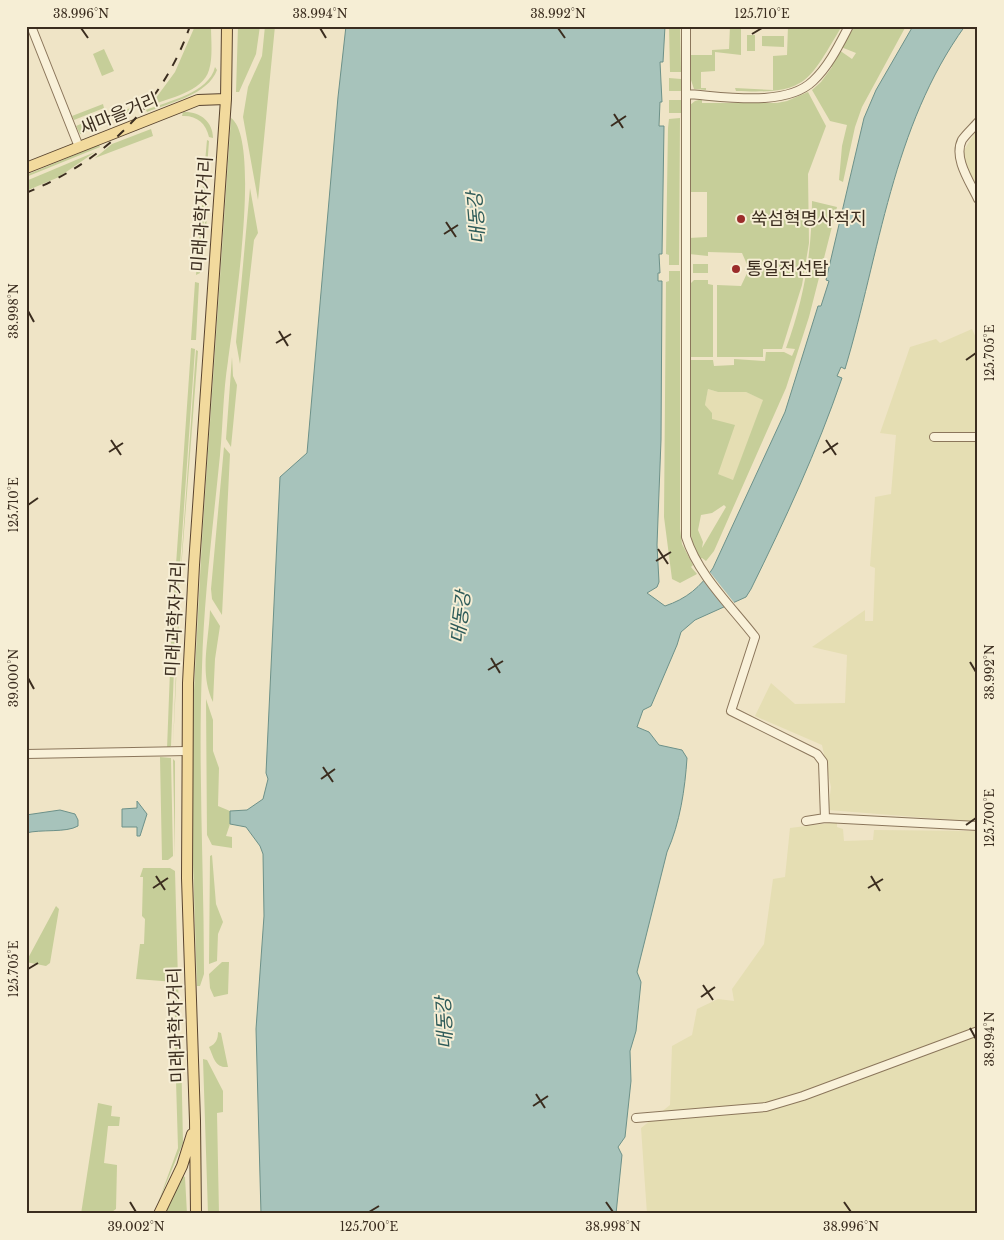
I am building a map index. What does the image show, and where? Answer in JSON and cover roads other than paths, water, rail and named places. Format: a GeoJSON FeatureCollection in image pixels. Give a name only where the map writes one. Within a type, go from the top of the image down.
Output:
{"type":"FeatureCollection","features":[{"type":"Feature","properties":{"kind":"main road","name":"미래과학자거리"},"geometry":{"type":"LineString","coordinates":[[196,1214],[196,1121],[187,878],[187,751],[194,565],[226,99],[227,26]]}},
{"type":"Feature","properties":{"kind":"main road","name":"새마을거리"},"geometry":{"type":"LineString","coordinates":[[26,168],[198,100],[226,99]]}},
{"type":"Feature","properties":{"kind":"main road"},"geometry":{"type":"LineString","coordinates":[[159,1214],[182,1166],[196,1121]]}},
{"type":"Feature","properties":{"kind":"street"},"geometry":{"type":"LineString","coordinates":[[31,26],[79,147]]}},
{"type":"Feature","properties":{"kind":"street"},"geometry":{"type":"LineString","coordinates":[[686,26],[685,526],[691,552],[702,570],[755,637],[732,711],[817,754],[823,762],[825,818]]}},
{"type":"Feature","properties":{"kind":"street"},"geometry":{"type":"LineString","coordinates":[[686,94],[769,98],[794,93],[807,87],[820,74],[850,26]]}},
{"type":"Feature","properties":{"kind":"street"},"geometry":{"type":"LineString","coordinates":[[978,122],[962,140],[960,151],[960,162],[978,199]]}},
{"type":"Feature","properties":{"kind":"street"},"geometry":{"type":"LineString","coordinates":[[934,437],[978,437]]}},
{"type":"Feature","properties":{"kind":"street"},"geometry":{"type":"LineString","coordinates":[[26,754],[187,751]]}},
{"type":"Feature","properties":{"kind":"street"},"geometry":{"type":"LineString","coordinates":[[806,821],[825,818],[978,826]]}},
{"type":"Feature","properties":{"kind":"street"},"geometry":{"type":"LineString","coordinates":[[636,1118],[766,1107],[803,1096],[978,1031]]}},
{"type":"Feature","properties":{"kind":"water","name":"대동강"},"geometry":{"type":"Polygon","coordinates":[[[346,26],[665,26],[663,62],[660,62],[662,102],[660,102],[659,126],[664,126],[662,254],[659,254],[660,273],[658,273],[658,281],[662,281],[661,440],[657,545],[659,582],[657,587],[647,593],[665,606],[680,600],[692,592],[713,568],[785,412],[818,306],[821,306],[829,281],[826,280],[864,118],[876,90],[913,26],[965,26],[940,65],[920,106],[904,148],[845,369],[841,367],[837,376],[842,378],[832,405],[800,485],[776,537],[746,597],[695,620],[681,632],[651,706],[643,710],[637,727],[649,732],[659,745],[682,750],[687,758],[679,818],[667,852],[637,972],[641,982],[636,1031],[630,1051],[631,1081],[625,1137],[618,1147],[622,1155],[616,1214],[261,1214],[256,1029],[264,916],[263,854],[260,846],[246,827],[230,824],[230,811],[247,810],[263,799],[268,779],[266,773],[280,477],[307,453],[338,97],[346,26]]]}},
{"type":"Feature","properties":{"kind":"water"},"geometry":{"type":"Polygon","coordinates":[[[137,801],[147,814],[140,836],[137,836],[137,827],[122,827],[122,809],[137,808],[137,801]]]}},
{"type":"Feature","properties":{"kind":"water"},"geometry":{"type":"Polygon","coordinates":[[[60,810],[75,814],[78,826],[67,829],[26,833],[26,815],[60,810]]]}},
{"type":"Feature","properties":{"kind":"railway"},"geometry":{"type":"LineString","coordinates":[[26,193],[81,165],[127,128],[164,81],[178,55],[190,26]]}},
{"type":"Feature","properties":{"kind":"place","name":"쑥섬혁명사적지"},"geometry":{"type":"Point","coordinates":[741,219]}},
{"type":"Feature","properties":{"kind":"place","name":"통일전선탑"},"geometry":{"type":"Point","coordinates":[736,269]}}]}
